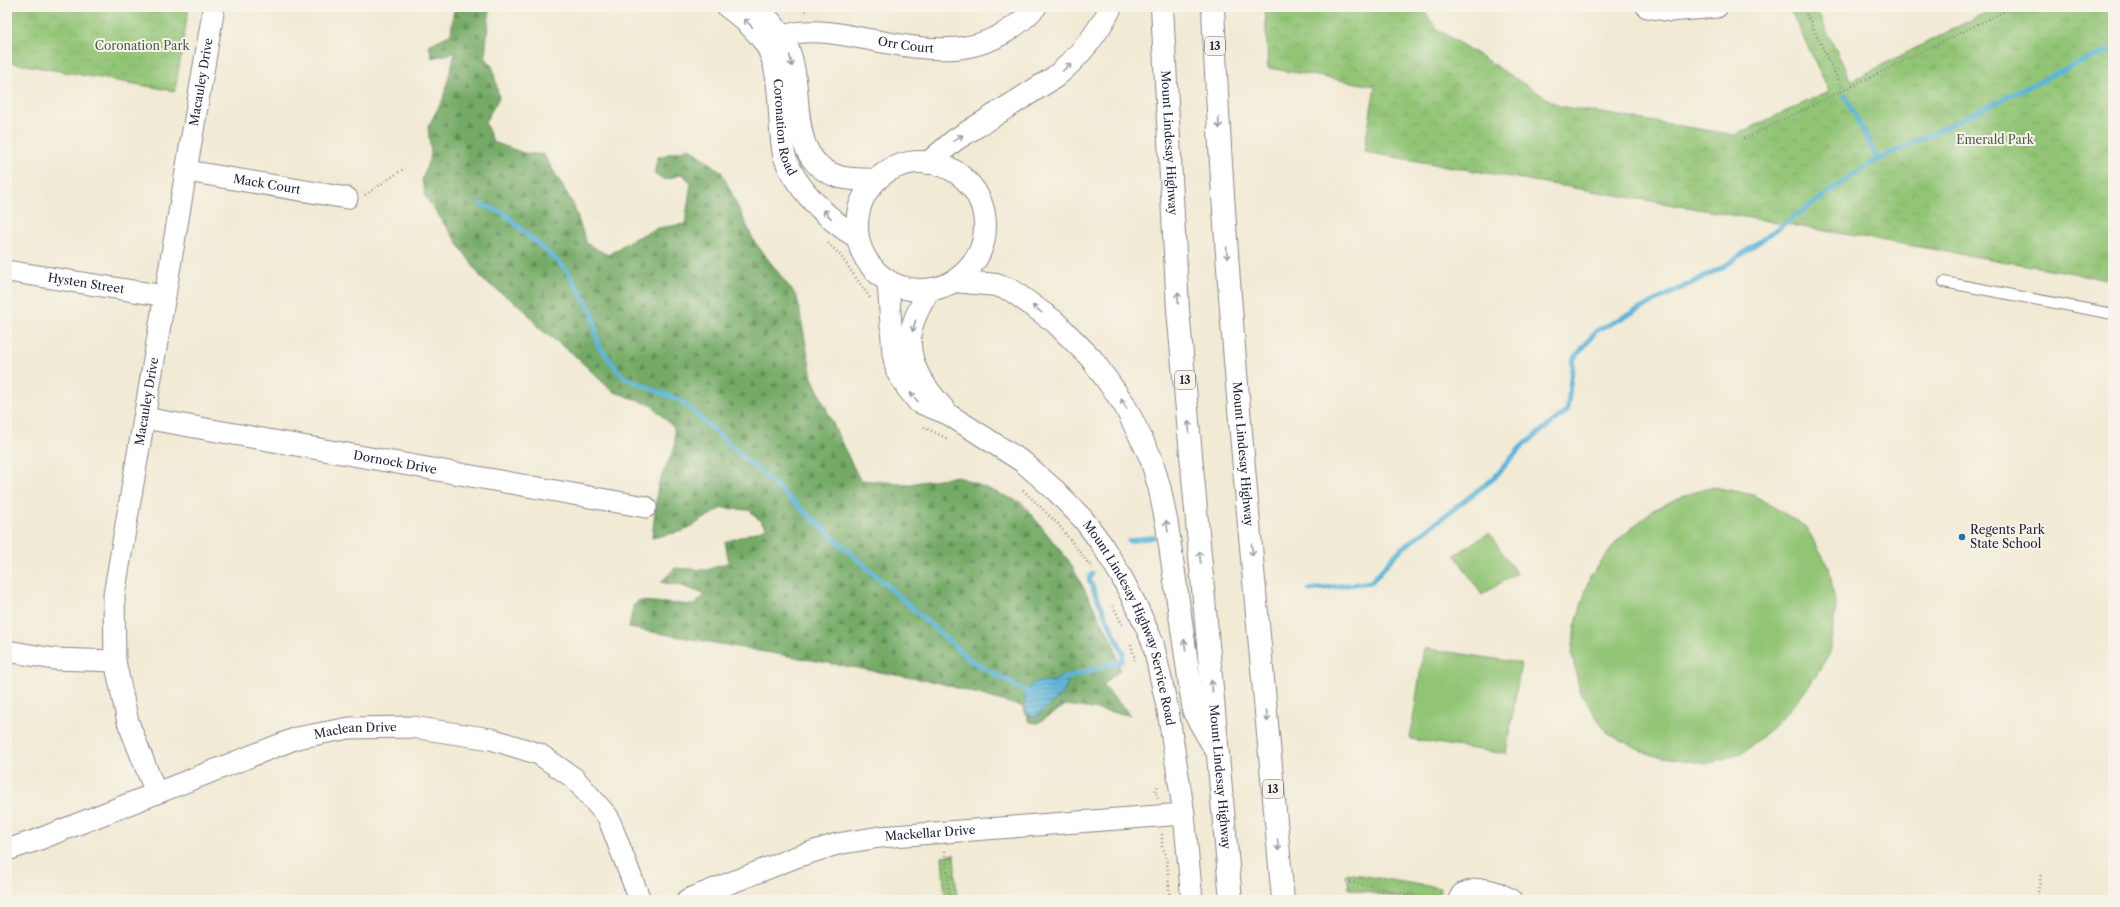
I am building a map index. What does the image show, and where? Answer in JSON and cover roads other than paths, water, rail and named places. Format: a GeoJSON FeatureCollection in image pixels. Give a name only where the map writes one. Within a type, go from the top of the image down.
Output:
{"type":"FeatureCollection","features":[{"type":"Feature","properties":{"kind":"main road","name":"Coronation Road"},"geometry":{"type":"LineString","coordinates":[[728,7],[751,25],[774,40]]}},
{"type":"Feature","properties":{"kind":"main road","name":"Coronation Road"},"geometry":{"type":"LineString","coordinates":[[755,7],[774,40],[791,59],[799,122],[806,150],[815,162],[833,174],[840,177],[876,180]]}},
{"type":"Feature","properties":{"kind":"main road"},"geometry":{"type":"LineString","coordinates":[[928,163],[955,140],[1061,72],[1080,54],[1093,38],[1111,7]]}},
{"type":"Feature","properties":{"kind":"main road","name":"Mount Lindesay Highway"},"geometry":{"type":"LineString","coordinates":[[1162,7],[1178,310],[1231,900]]}},
{"type":"Feature","properties":{"kind":"main road","name":"Mount Lindesay Highway"},"geometry":{"type":"LineString","coordinates":[[1213,7],[1216,84],[1230,298],[1283,900]]}},
{"type":"Feature","properties":{"kind":"main road"},"geometry":{"type":"LineString","coordinates":[[1216,84],[1228,34],[1228,7]]}},
{"type":"Feature","properties":{"kind":"main road","name":"Coronation Road"},"geometry":{"type":"LineString","coordinates":[[774,40],[782,140],[788,165],[795,178],[839,226],[857,237]]}},
{"type":"Feature","properties":{"kind":"main road"},"geometry":{"type":"LineString","coordinates":[[909,163],[928,163],[945,167],[960,176],[972,188],[981,203],[985,220],[984,238],[979,255],[969,269],[955,281],[929,290],[908,289],[888,282],[870,265],[863,255],[857,237],[856,222],[859,206],[866,192],[876,180],[897,167],[909,163]]}},
{"type":"Feature","properties":{"kind":"main road"},"geometry":{"type":"LineString","coordinates":[[955,281],[996,285],[1011,290],[1029,303],[1055,322],[1092,358],[1124,404],[1151,458],[1160,490],[1167,525],[1194,712],[1218,753]]}},
{"type":"Feature","properties":{"kind":"street","name":"Macauley Drive"},"geometry":{"type":"LineString","coordinates":[[156,793],[128,722],[115,661],[114,594],[214,7]]}},
{"type":"Feature","properties":{"kind":"street","name":"Orr Court"},"geometry":{"type":"LineString","coordinates":[[774,40],[813,32],[833,33],[915,48],[942,50],[963,48],[985,43],[1006,32],[1026,18],[1036,7]]}},
{"type":"Feature","properties":{"kind":"street"},"geometry":{"type":"LineString","coordinates":[[1647,7],[1670,11],[1717,7]]}},
{"type":"Feature","properties":{"kind":"street","name":"Mack Court"},"geometry":{"type":"LineString","coordinates":[[187,171],[347,198]]}},
{"type":"Feature","properties":{"kind":"street","name":"Hysten Street"},"geometry":{"type":"LineString","coordinates":[[7,271],[165,296]]}},
{"type":"Feature","properties":{"kind":"street","name":"Mount Lindesay Highway Service Road"},"geometry":{"type":"LineString","coordinates":[[888,282],[893,354],[897,372],[918,402],[948,414],[1023,462],[1056,491],[1083,519],[1122,576],[1152,643],[1160,671],[1177,762],[1184,814],[1192,900]]}},
{"type":"Feature","properties":{"kind":"street","name":"Mount Lindesay Highway Service Road"},"geometry":{"type":"LineString","coordinates":[[929,290],[912,327],[911,344],[914,362],[920,380],[948,414]]}},
{"type":"Feature","properties":{"kind":"street","name":"Dornock Drive"},"geometry":{"type":"LineString","coordinates":[[144,418],[646,507]]}},
{"type":"Feature","properties":{"kind":"street"},"geometry":{"type":"LineString","coordinates":[[7,651],[54,659],[115,661]]}},
{"type":"Feature","properties":{"kind":"street","name":"Maclean Drive"},"geometry":{"type":"LineString","coordinates":[[7,850],[37,840],[297,738],[349,728],[412,727],[491,739],[539,754],[574,778],[608,817],[640,900]]}},
{"type":"Feature","properties":{"kind":"street","name":"Mackellar Drive"},"geometry":{"type":"LineString","coordinates":[[687,900],[796,857],[837,844],[880,837],[1184,814]]}},
{"type":"Feature","properties":{"kind":"street"},"geometry":{"type":"LineString","coordinates":[[1459,900],[1462,894],[1475,889],[1496,891],[1511,900]]}},
{"type":"Feature","properties":{"kind":"lane"},"geometry":{"type":"LineString","coordinates":[[1944,282],[2113,314]]}},
{"type":"Feature","properties":{"kind":"water"},"geometry":{"type":"Polygon","coordinates":[[[1063,676],[1068,680],[1067,686],[1060,696],[1037,717],[1028,715],[1025,706],[1025,698],[1033,683],[1054,681],[1063,676]]]}},
{"type":"Feature","properties":{"kind":"waterway"},"geometry":{"type":"LineString","coordinates":[[1309,590],[1371,582],[1399,551],[1494,478],[1521,447],[1567,411],[1573,360],[1596,331],[1725,266],[1869,164],[2061,71],[2113,49]]}},
{"type":"Feature","properties":{"kind":"waterway"},"geometry":{"type":"LineString","coordinates":[[1845,95],[1878,160]]}},
{"type":"Feature","properties":{"kind":"waterway"},"geometry":{"type":"LineString","coordinates":[[481,204],[503,213],[566,269],[593,314],[598,345],[623,377],[681,401],[970,660],[1031,694]]}},
{"type":"Feature","properties":{"kind":"waterway"},"geometry":{"type":"LineString","coordinates":[[1129,541],[1154,537]]}},
{"type":"Feature","properties":{"kind":"waterway"},"geometry":{"type":"LineString","coordinates":[[1060,681],[1065,678],[1122,661],[1123,653],[1089,580],[1092,573]]}},
{"type":"Feature","properties":{"kind":"place","name":"Regents Park State School"},"geometry":{"type":"Point","coordinates":[1962,537]}},
{"type":"Feature","properties":{"kind":"park label","name":"Coronation Park"},"geometry":{"type":"Point","coordinates":[142,46]}},
{"type":"Feature","properties":{"kind":"park label","name":"Emerald Park"},"geometry":{"type":"Point","coordinates":[1995,140]}}]}
